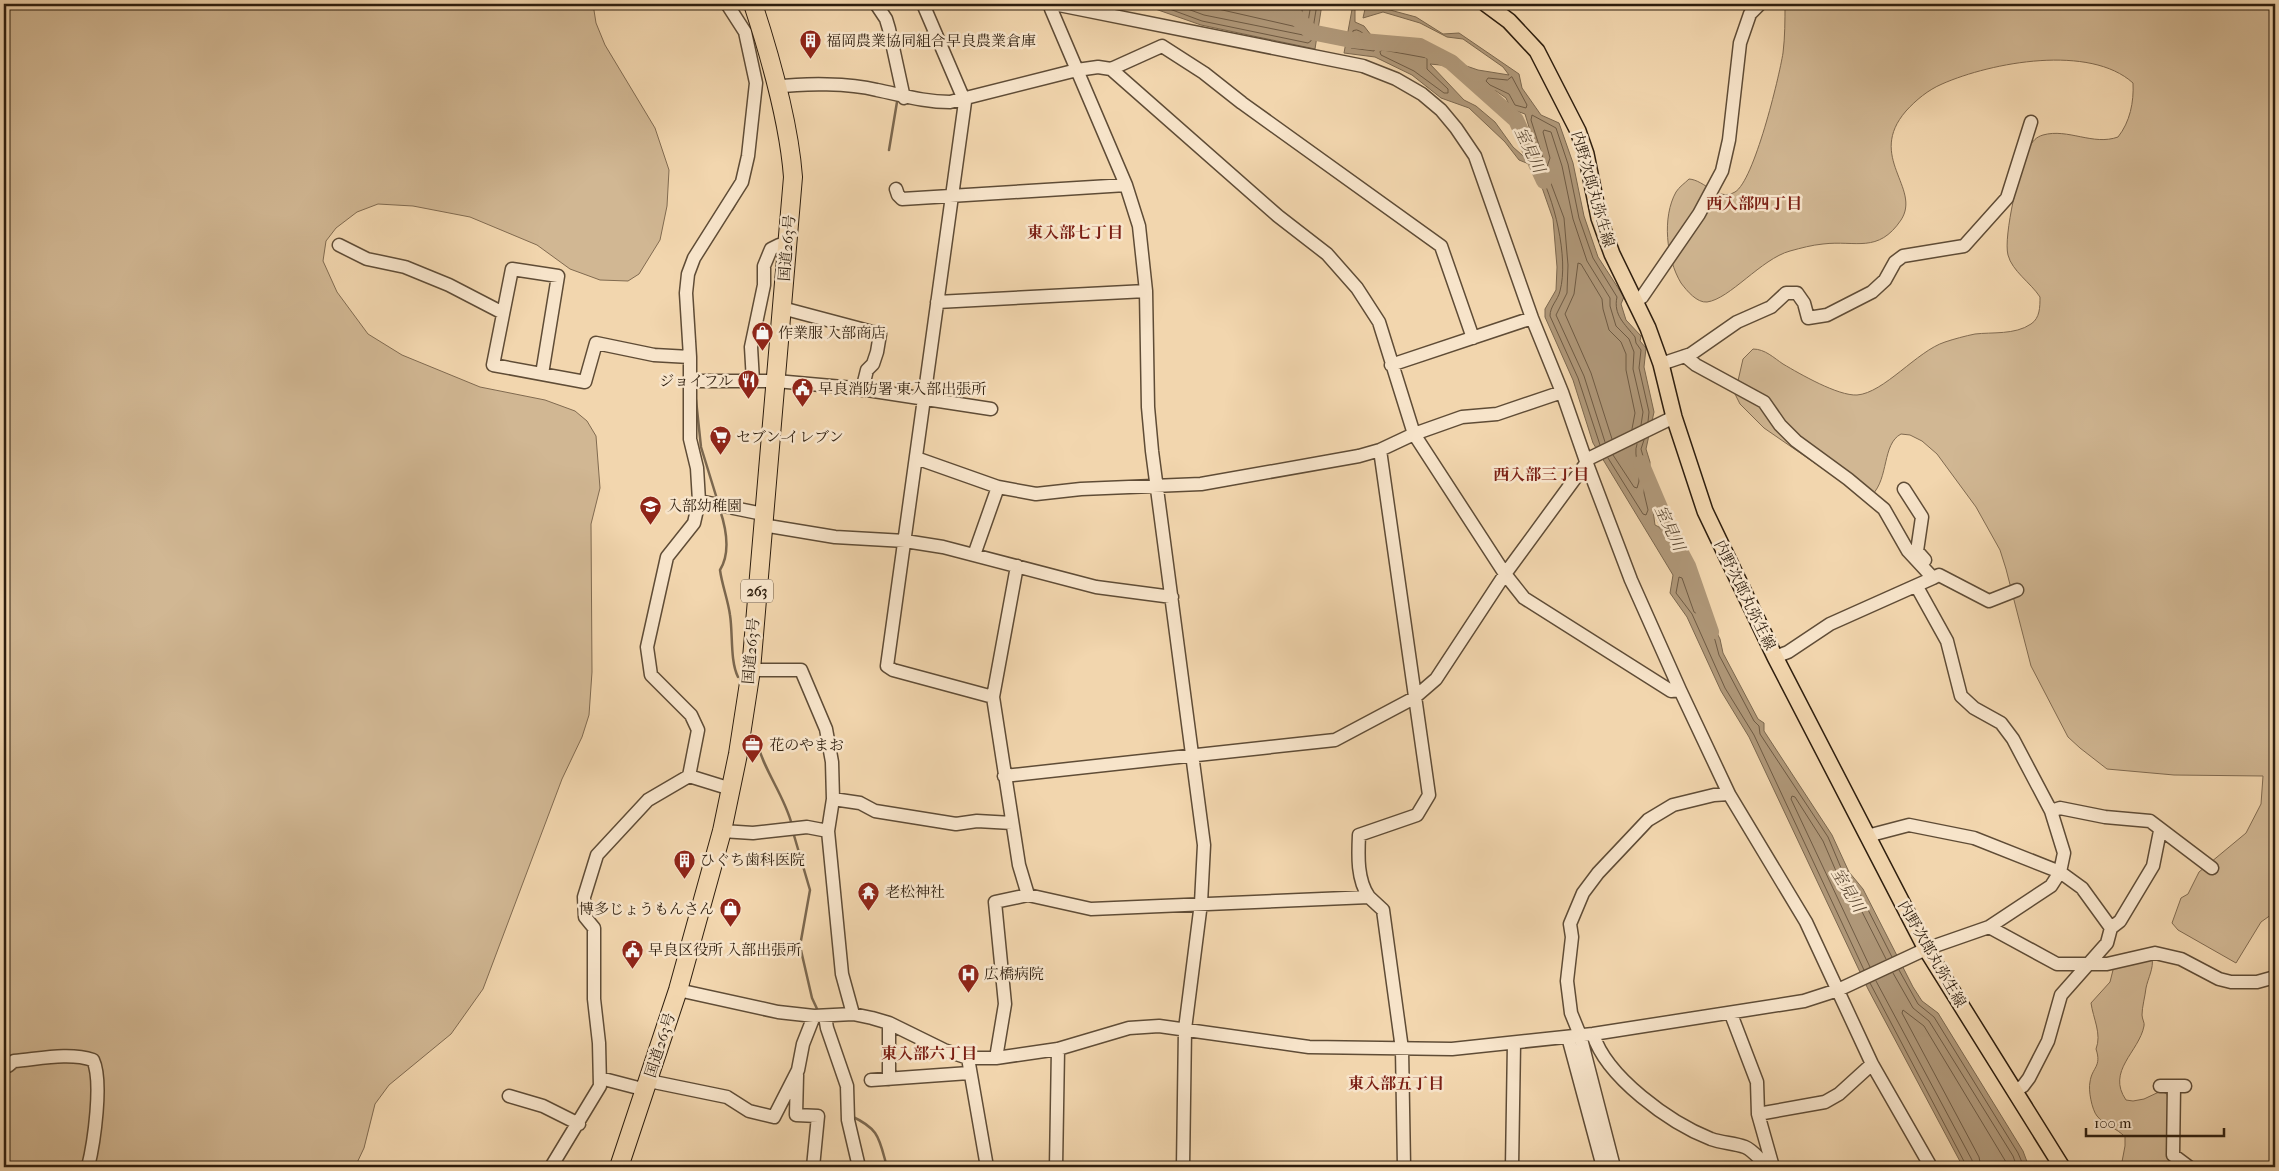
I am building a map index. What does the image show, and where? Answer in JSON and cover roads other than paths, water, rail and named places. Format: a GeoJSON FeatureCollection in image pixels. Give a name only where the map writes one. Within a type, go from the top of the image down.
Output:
{"type":"FeatureCollection","features":[{"type":"Feature","properties":{"kind":"highway","name":"国道263号"},"geometry":{"type":"LineString","coordinates":[[619,1167],[678,990],[722,831],[751,670],[793,177],[792,154],[768,84],[753,4]]}},
{"type":"Feature","properties":{"kind":"main road","name":"内野次郎丸弥生線"},"geometry":{"type":"LineString","coordinates":[[1486,4],[1509,21],[1537,51],[1578,131],[1586,154],[1599,218],[1612,254],[1636,301],[1661,364],[1671,419],[1705,511],[1775,657],[1867,836],[1921,951],[2062,1167]]}},
{"type":"Feature","properties":{"kind":"street"},"geometry":{"type":"LineString","coordinates":[[689,776],[698,730],[692,715],[651,675],[647,647],[667,557],[694,523],[699,501],[697,468],[690,439],[690,358],[686,293],[688,274],[694,258],[742,182],[768,84],[745,32],[726,4]]}},
{"type":"Feature","properties":{"kind":"street"},"geometry":{"type":"LineString","coordinates":[[876,4],[886,19],[889,29],[904,98]]}},
{"type":"Feature","properties":{"kind":"street"},"geometry":{"type":"LineString","coordinates":[[923,4],[965,102],[887,666],[993,697]]}},
{"type":"Feature","properties":{"kind":"street"},"geometry":{"type":"LineString","coordinates":[[1182,1167],[1185,1030],[1201,902],[1204,845],[1194,756],[1156,486],[1148,407],[1146,291],[1139,226],[1126,185],[1051,9],[1052,4],[1363,66],[1396,79],[1422,94],[1441,110],[1456,128],[1475,156],[1532,318],[1562,392],[1632,580],[1680,690],[1729,794],[1806,922],[1842,988],[1872,1064],[1931,1167]]}},
{"type":"Feature","properties":{"kind":"street"},"geometry":{"type":"LineString","coordinates":[[1636,301],[1642,296],[1699,214],[1722,171],[1729,140],[1740,43],[1750,14],[1760,4]]}},
{"type":"Feature","properties":{"kind":"street"},"geometry":{"type":"LineString","coordinates":[[1111,69],[1162,46],[1204,73],[1242,103],[1441,246],[1473,338]]}},
{"type":"Feature","properties":{"kind":"street"},"geometry":{"type":"LineString","coordinates":[[768,84],[876,89],[904,98],[932,102],[964,98],[1077,70],[1098,67],[1111,69],[1278,216],[1327,254],[1374,310],[1414,434],[1505,574],[1524,598],[1671,691],[1680,690]]}},
{"type":"Feature","properties":{"kind":"street"},"geometry":{"type":"LineString","coordinates":[[1661,364],[1685,356],[1703,346],[1737,322],[1771,307],[1786,293],[1798,292],[1804,303],[1808,318],[1814,319],[1827,315],[1872,292],[1884,280],[1894,262],[1903,256],[1964,246],[2007,198],[2031,122]]}},
{"type":"Feature","properties":{"kind":"street"},"geometry":{"type":"LineString","coordinates":[[896,189],[902,199],[1126,185]]}},
{"type":"Feature","properties":{"kind":"street"},"geometry":{"type":"LineString","coordinates":[[339,245],[367,259],[404,267],[449,285],[503,313]]}},
{"type":"Feature","properties":{"kind":"street"},"geometry":{"type":"LineString","coordinates":[[753,381],[751,347],[764,285],[764,266],[772,249],[779,245],[787,248]]}},
{"type":"Feature","properties":{"kind":"street"},"geometry":{"type":"LineString","coordinates":[[542,374],[558,276],[512,268],[493,365],[584,382],[596,343],[654,355],[690,358]]}},
{"type":"Feature","properties":{"kind":"street"},"geometry":{"type":"LineString","coordinates":[[937,302],[1146,291]]}},
{"type":"Feature","properties":{"kind":"street"},"geometry":{"type":"LineString","coordinates":[[782,308],[880,334],[877,352],[873,364],[867,370],[862,390]]}},
{"type":"Feature","properties":{"kind":"street"},"geometry":{"type":"LineString","coordinates":[[1391,365],[1532,318]]}},
{"type":"Feature","properties":{"kind":"street"},"geometry":{"type":"LineString","coordinates":[[1685,356],[1696,366],[1764,402],[1780,426],[1796,441],[1848,479],[1884,509],[1908,551],[1936,577],[1989,601],[2017,590]]}},
{"type":"Feature","properties":{"kind":"street"},"geometry":{"type":"LineString","coordinates":[[689,380],[705,382],[776,381],[862,390],[991,409]]}},
{"type":"Feature","properties":{"kind":"street"},"geometry":{"type":"LineString","coordinates":[[916,458],[998,487],[1036,494],[1081,489],[1201,484],[1380,450],[1414,434],[1462,417],[1497,414],[1562,392]]}},
{"type":"Feature","properties":{"kind":"street"},"geometry":{"type":"LineString","coordinates":[[1004,776],[1335,740],[1414,698],[1436,679],[1505,574],[1588,461],[1671,419]]}},
{"type":"Feature","properties":{"kind":"street"},"geometry":{"type":"LineString","coordinates":[[1380,450],[1429,795],[1417,814],[1359,835],[1357,860],[1365,892],[1383,910],[1402,1049],[1404,1167]]}},
{"type":"Feature","properties":{"kind":"street"},"geometry":{"type":"LineString","coordinates":[[974,555],[998,487]]}},
{"type":"Feature","properties":{"kind":"street"},"geometry":{"type":"LineString","coordinates":[[1904,489],[1922,517],[1917,551],[1936,577]]}},
{"type":"Feature","properties":{"kind":"street"},"geometry":{"type":"LineString","coordinates":[[699,501],[763,520],[835,537],[905,541],[974,555],[1096,587],[1172,597]]}},
{"type":"Feature","properties":{"kind":"street"},"geometry":{"type":"LineString","coordinates":[[1017,566],[993,697],[1019,865],[1028,895]]}},
{"type":"Feature","properties":{"kind":"street"},"geometry":{"type":"LineString","coordinates":[[1775,657],[1788,652],[1830,624],[1936,577]]}},
{"type":"Feature","properties":{"kind":"street"},"geometry":{"type":"LineString","coordinates":[[678,990],[778,1012],[820,1016],[853,1014],[889,1023],[944,1050],[968,1058],[996,1058],[1058,1050],[1130,1028],[1158,1026],[1310,1048],[1452,1049],[1593,1034],[1789,1005],[1842,988],[1921,951],[1989,927],[2051,886],[2060,872],[2064,853],[2051,811],[2013,739],[2001,722],[1974,708],[1961,696],[1947,641],[1917,587]]}},
{"type":"Feature","properties":{"kind":"street"},"geometry":{"type":"LineString","coordinates":[[751,670],[801,670],[826,729],[832,762],[832,799],[828,831],[842,974],[853,1014]]}},
{"type":"Feature","properties":{"kind":"street"},"geometry":{"type":"LineString","coordinates":[[551,1167],[579,1124],[600,1086],[599,1043],[594,999],[594,928],[585,917],[584,897],[597,856],[648,800],[689,776],[731,789]]}},
{"type":"Feature","properties":{"kind":"street"},"geometry":{"type":"LineString","coordinates":[[1603,1167],[1574,1036],[1571,1014],[1567,981],[1572,938],[1570,924],[1583,893],[1615,853],[1648,820],[1673,805],[1714,795],[1729,794]]}},
{"type":"Feature","properties":{"kind":"street"},"geometry":{"type":"LineString","coordinates":[[832,799],[860,803],[874,811],[956,824],[977,821],[1012,824]]}},
{"type":"Feature","properties":{"kind":"street"},"geometry":{"type":"LineString","coordinates":[[2051,811],[2060,808],[2105,817],[2150,821],[2160,831],[2187,847],[2212,868]]}},
{"type":"Feature","properties":{"kind":"street"},"geometry":{"type":"LineString","coordinates":[[1867,836],[1909,825],[1974,838],[2060,872],[2082,888],[2111,928]]}},
{"type":"Feature","properties":{"kind":"street"},"geometry":{"type":"LineString","coordinates":[[722,831],[753,833],[807,827],[828,831]]}},
{"type":"Feature","properties":{"kind":"street"},"geometry":{"type":"LineString","coordinates":[[2014,1091],[2023,1086],[2029,1078],[2048,1041],[2061,996],[2107,943],[2111,928],[2120,921],[2153,866],[2160,831]]}},
{"type":"Feature","properties":{"kind":"street"},"geometry":{"type":"LineString","coordinates":[[996,1058],[1005,1004],[995,902],[1028,895],[1091,908],[1201,902],[1369,898]]}},
{"type":"Feature","properties":{"kind":"street"},"geometry":{"type":"LineString","coordinates":[[1989,927],[2057,964],[2107,964],[2154,953],[2181,959],[2211,976],[2231,982],[2257,982],[2275,977]]}},
{"type":"Feature","properties":{"kind":"street"},"geometry":{"type":"LineString","coordinates":[[1731,1014],[1757,1082],[1758,1114],[1774,1167]]}},
{"type":"Feature","properties":{"kind":"street"},"geometry":{"type":"LineString","coordinates":[[813,1167],[818,1116],[796,1114],[798,1070],[803,1044],[820,1016]]}},
{"type":"Feature","properties":{"kind":"street"},"geometry":{"type":"LineString","coordinates":[[820,1016],[827,1028],[847,1086],[848,1116],[859,1167]]}},
{"type":"Feature","properties":{"kind":"street"},"geometry":{"type":"LineString","coordinates":[[889,1023],[889,1079]]}},
{"type":"Feature","properties":{"kind":"street"},"geometry":{"type":"LineString","coordinates":[[1593,1034],[1605,1058],[1635,1092],[1673,1120],[1712,1140],[1747,1148],[1768,1167]]}},
{"type":"Feature","properties":{"kind":"street"},"geometry":{"type":"LineString","coordinates":[[1574,1036],[1614,1167]]}},
{"type":"Feature","properties":{"kind":"street"},"geometry":{"type":"LineString","coordinates":[[1512,1167],[1514,1043]]}},
{"type":"Feature","properties":{"kind":"street"},"geometry":{"type":"LineString","coordinates":[[1056,1167],[1058,1050]]}},
{"type":"Feature","properties":{"kind":"street"},"geometry":{"type":"LineString","coordinates":[[8,1066],[14,1061],[48,1058],[84,1057],[93,1060],[97,1068],[97,1085],[93,1148],[88,1167]]}},
{"type":"Feature","properties":{"kind":"street"},"geometry":{"type":"LineString","coordinates":[[968,1058],[969,1073],[987,1167]]}},
{"type":"Feature","properties":{"kind":"street"},"geometry":{"type":"LineString","coordinates":[[1758,1114],[1825,1102],[1839,1094],[1872,1064]]}},
{"type":"Feature","properties":{"kind":"street"},"geometry":{"type":"LineString","coordinates":[[600,1078],[727,1097],[749,1111],[774,1117],[798,1070]]}},
{"type":"Feature","properties":{"kind":"street"},"geometry":{"type":"LineString","coordinates":[[872,1080],[969,1073]]}},
{"type":"Feature","properties":{"kind":"street"},"geometry":{"type":"LineString","coordinates":[[2160,1086],[2180,1086],[2173,1155],[2189,1167]]}},
{"type":"Feature","properties":{"kind":"street"},"geometry":{"type":"LineString","coordinates":[[509,1096],[543,1106],[579,1124]]}},
{"type":"Feature","properties":{"kind":"water"},"geometry":{"type":"Polygon","coordinates":[[[1141,4],[1322,4],[1315,49],[1201,25],[1141,4]]]}},
{"type":"Feature","properties":{"kind":"water"},"geometry":{"type":"Polygon","coordinates":[[[1353,4],[1376,4],[1379,7],[1416,17],[1443,34],[1459,33],[1519,74],[1522,88],[1541,115],[1559,123],[1573,163],[1584,216],[1598,257],[1624,297],[1621,304],[1626,320],[1641,336],[1640,341],[1646,348],[1644,367],[1654,412],[1646,449],[1650,462],[1649,494],[1651,496],[1655,525],[1659,527],[1682,560],[1699,610],[1706,611],[1720,639],[1723,653],[1758,719],[1764,723],[1764,731],[1832,835],[1849,872],[1863,889],[1913,987],[1922,1001],[1938,1013],[2023,1151],[2029,1167],[1963,1167],[1868,989],[1749,737],[1721,691],[1687,617],[1670,593],[1673,575],[1593,443],[1573,380],[1545,317],[1545,309],[1556,290],[1557,267],[1553,219],[1539,179],[1529,164],[1519,160],[1505,142],[1469,108],[1441,98],[1412,75],[1375,57],[1344,53],[1353,4]],[[1359,5],[1355,6],[1355,22],[1364,26],[1378,44],[1423,51],[1478,70],[1509,75],[1503,67],[1463,39],[1447,37],[1420,23],[1383,12],[1363,18],[1365,9],[1359,5]],[[1430,64],[1464,100],[1476,106],[1495,122],[1513,147],[1531,163],[1539,160],[1525,114],[1511,109],[1506,98],[1496,91],[1488,90],[1450,66],[1430,64]]]}},
{"type":"Feature","properties":{"kind":"waterway","name":"室見川"},"geometry":{"type":"LineString","coordinates":[[1271,4],[1285,6],[1311,32],[1351,40],[1420,46],[1451,62],[1516,120],[1544,181]]}},
{"type":"Feature","properties":{"kind":"waterway"},"geometry":{"type":"LineString","coordinates":[[889,150],[897,102]]}},
{"type":"Feature","properties":{"kind":"waterway"},"geometry":{"type":"LineString","coordinates":[[732,210],[738,199]]}},
{"type":"Feature","properties":{"kind":"waterway"},"geometry":{"type":"LineString","coordinates":[[696,400],[701,447],[717,499]]}},
{"type":"Feature","properties":{"kind":"waterway","name":"室見川"},"geometry":{"type":"LineString","coordinates":[[1641,463],[1672,536],[1688,566],[1711,632]]}},
{"type":"Feature","properties":{"kind":"waterway"},"geometry":{"type":"LineString","coordinates":[[720,510],[726,532],[725,556],[720,570],[729,609],[735,671],[738,677]]}},
{"type":"Feature","properties":{"kind":"waterway"},"geometry":{"type":"LineString","coordinates":[[756,739],[763,761],[784,803],[792,825]]}},
{"type":"Feature","properties":{"kind":"waterway"},"geometry":{"type":"LineString","coordinates":[[793,832],[810,890],[800,946],[812,998],[818,1011]]}},
{"type":"Feature","properties":{"kind":"waterway"},"geometry":{"type":"LineString","coordinates":[[851,1116],[873,1130],[880,1142],[887,1167]]}},
{"type":"Feature","properties":{"kind":"place","name":"福岡農業協同組合早良農業倉庫"},"geometry":{"type":"Point","coordinates":[810,60]}},
{"type":"Feature","properties":{"kind":"place","name":"作業服 入部商店"},"geometry":{"type":"Point","coordinates":[762,352]}},
{"type":"Feature","properties":{"kind":"place","name":"ジョイフル"},"geometry":{"type":"Point","coordinates":[749,400]}},
{"type":"Feature","properties":{"kind":"place","name":"早良消防署 東入部出張所"},"geometry":{"type":"Point","coordinates":[802,408]}},
{"type":"Feature","properties":{"kind":"place","name":"セブン-イレブン"},"geometry":{"type":"Point","coordinates":[720,456]}},
{"type":"Feature","properties":{"kind":"place","name":"入部幼稚園"},"geometry":{"type":"Point","coordinates":[651,525]}},
{"type":"Feature","properties":{"kind":"place","name":"花のやまお"},"geometry":{"type":"Point","coordinates":[753,764]}},
{"type":"Feature","properties":{"kind":"place","name":"ひぐち歯科医院"},"geometry":{"type":"Point","coordinates":[684,879]}},
{"type":"Feature","properties":{"kind":"place","name":"老松神社"},"geometry":{"type":"Point","coordinates":[869,911]}},
{"type":"Feature","properties":{"kind":"place","name":"博多じょうもんさん"},"geometry":{"type":"Point","coordinates":[730,928]}},
{"type":"Feature","properties":{"kind":"place","name":"早良区役所 入部出張所"},"geometry":{"type":"Point","coordinates":[632,969]}},
{"type":"Feature","properties":{"kind":"place","name":"広橋病院"},"geometry":{"type":"Point","coordinates":[968,993]}},
{"type":"Feature","properties":{"kind":"district","name":"西入部四丁目"},"geometry":{"type":"Point","coordinates":[1754,203]}},
{"type":"Feature","properties":{"kind":"district","name":"東入部七丁目"},"geometry":{"type":"Point","coordinates":[1075,232]}},
{"type":"Feature","properties":{"kind":"district","name":"西入部三丁目"},"geometry":{"type":"Point","coordinates":[1541,474]}},
{"type":"Feature","properties":{"kind":"district","name":"東入部六丁目"},"geometry":{"type":"Point","coordinates":[929,1053]}},
{"type":"Feature","properties":{"kind":"district","name":"東入部五丁目"},"geometry":{"type":"Point","coordinates":[1396,1083]}}]}
